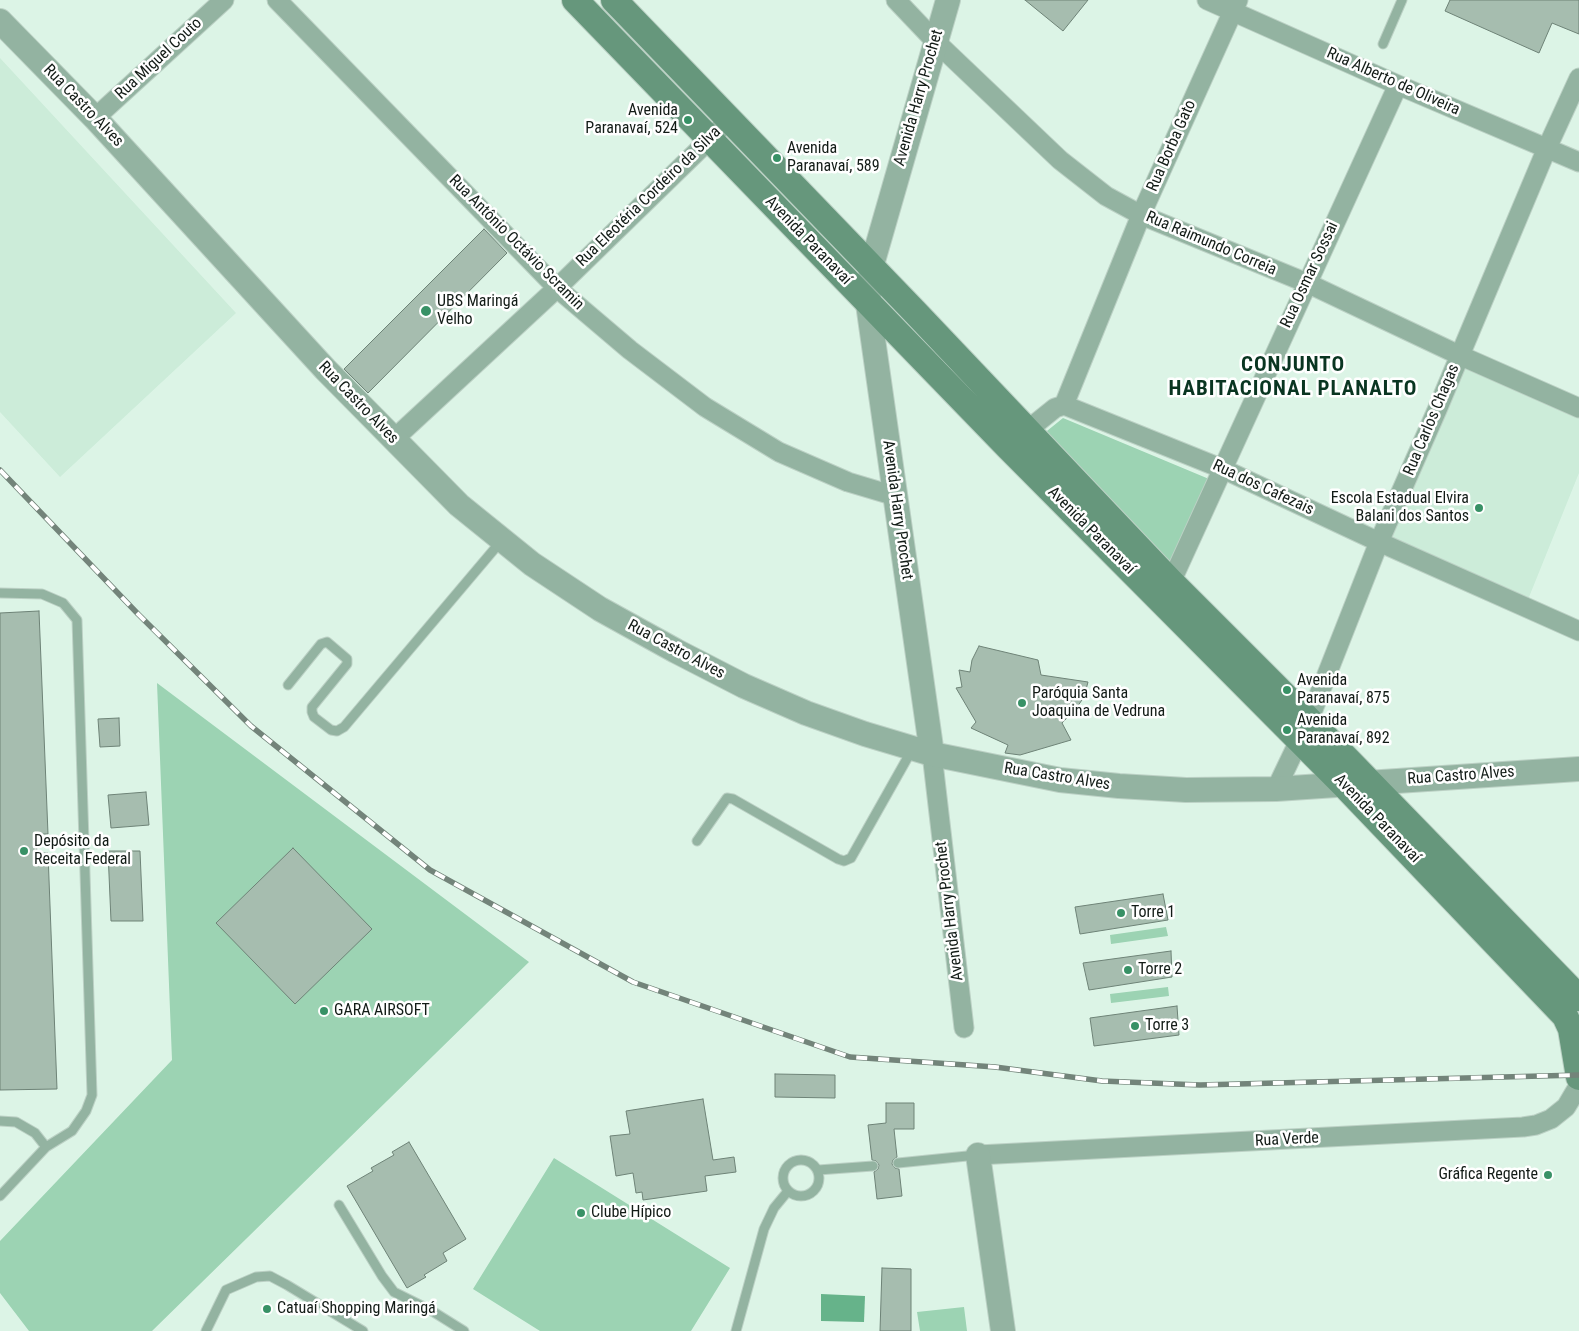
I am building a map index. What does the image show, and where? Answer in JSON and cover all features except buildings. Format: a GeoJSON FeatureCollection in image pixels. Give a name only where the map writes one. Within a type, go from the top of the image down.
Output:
{"type":"FeatureCollection","features":[{"type":"Feature","properties":{"kind":"main road","name":"Avenida Paranavaí"},"geometry":{"type":"LineString","coordinates":[[575,0],[868,304],[1017,439],[1166,592],[1305,729],[1357,784],[1565,1016],[1571,1029],[1579,1077]]}},
{"type":"Feature","properties":{"kind":"main road","name":"Avenida Paranavaí"},"geometry":{"type":"LineString","coordinates":[[614,0],[914,311],[1017,439]]}},
{"type":"Feature","properties":{"kind":"main road","name":"Avenida Paranavaí"},"geometry":{"type":"LineString","coordinates":[[1357,784],[1579,998]]}},
{"type":"Feature","properties":{"kind":"street","name":"Rua Miguel Couto"},"geometry":{"type":"LineString","coordinates":[[95,118],[224,0]]}},
{"type":"Feature","properties":{"kind":"street","name":"Rua Antônio Octávio Scramin"},"geometry":{"type":"LineString","coordinates":[[278,0],[556,288],[630,350],[705,408],[779,452],[848,482],[895,496]]}},
{"type":"Feature","properties":{"kind":"street","name":"Rua Raimundo Correia"},"geometry":{"type":"LineString","coordinates":[[896,0],[935,41],[1060,160],[1106,196],[1141,214],[1307,283],[1459,355],[1579,408]]}},
{"type":"Feature","properties":{"kind":"street","name":"Avenida Harry Prochet"},"geometry":{"type":"LineString","coordinates":[[948,0],[871,268],[868,304],[895,496],[922,751],[964,1028]]}},
{"type":"Feature","properties":{"kind":"street","name":"Rua Alberto de Oliveira"},"geometry":{"type":"LineString","coordinates":[[1207,0],[1236,5],[1398,85],[1579,162]]}},
{"type":"Feature","properties":{"kind":"street","name":"Rua Borba Gato"},"geometry":{"type":"LineString","coordinates":[[1064,405],[1141,214],[1236,5]]}},
{"type":"Feature","properties":{"kind":"street","name":"Rua Castro Alves"},"geometry":{"type":"LineString","coordinates":[[0,22],[95,118],[319,362],[459,505],[532,564],[600,609],[744,686],[806,713],[865,734],[922,751],[1060,780],[1119,786],[1186,790],[1276,789],[1579,769]]}},
{"type":"Feature","properties":{"kind":"street","name":"Rua Carlos Chagas"},"geometry":{"type":"LineString","coordinates":[[1276,789],[1305,729],[1379,542],[1437,410],[1547,148],[1579,78]]}},
{"type":"Feature","properties":{"kind":"street","name":"Rua Osmar Sossai"},"geometry":{"type":"LineString","coordinates":[[1166,592],[1398,85]]}},
{"type":"Feature","properties":{"kind":"street","name":"Rua Eleotéria Cordeiro da Silva"},"geometry":{"type":"LineString","coordinates":[[394,439],[556,288],[729,119]]}},
{"type":"Feature","properties":{"kind":"street"},"geometry":{"type":"LineString","coordinates":[[1017,439],[1055,408],[1064,405]]}},
{"type":"Feature","properties":{"kind":"street","name":"Rua dos Cafezais"},"geometry":{"type":"LineString","coordinates":[[1064,405],[1223,469],[1379,542],[1579,631]]}},
{"type":"Feature","properties":{"kind":"street","name":"Rua Verde"},"geometry":{"type":"LineString","coordinates":[[978,1155],[1523,1128],[1550,1119],[1566,1107],[1579,1085]]}},
{"type":"Feature","properties":{"kind":"street"},"geometry":{"type":"LineString","coordinates":[[978,1155],[1003,1331]]}},
{"type":"Feature","properties":{"kind":"lane"},"geometry":{"type":"LineString","coordinates":[[1383,44],[1402,0]]}},
{"type":"Feature","properties":{"kind":"lane"},"geometry":{"type":"LineString","coordinates":[[288,685],[321,644],[327,642],[347,659],[347,664],[312,707],[312,712],[314,718],[331,730],[344,727],[502,540]]}},
{"type":"Feature","properties":{"kind":"lane"},"geometry":{"type":"LineString","coordinates":[[0,593],[42,594],[63,603],[77,620],[92,1095],[86,1111],[72,1131],[46,1147],[0,1196]]}},
{"type":"Feature","properties":{"kind":"lane"},"geometry":{"type":"LineString","coordinates":[[697,841],[727,798],[734,799],[844,861],[851,858],[922,751]]}},
{"type":"Feature","properties":{"kind":"lane"},"geometry":{"type":"LineString","coordinates":[[0,1121],[16,1122],[35,1134],[46,1147]]}},
{"type":"Feature","properties":{"kind":"lane"},"geometry":{"type":"LineString","coordinates":[[898,1163],[978,1155]]}},
{"type":"Feature","properties":{"kind":"lane"},"geometry":{"type":"LineString","coordinates":[[801,1159],[808,1161],[814,1164],[818,1170],[820,1177],[818,1185],[808,1195],[795,1195],[788,1191],[784,1185],[784,1171],[794,1161],[801,1159]]}},
{"type":"Feature","properties":{"kind":"lane"},"geometry":{"type":"LineString","coordinates":[[818,1170],[873,1166]]}},
{"type":"Feature","properties":{"kind":"lane"},"geometry":{"type":"LineString","coordinates":[[736,1331],[764,1230],[774,1208],[788,1191]]}},
{"type":"Feature","properties":{"kind":"lane"},"geometry":{"type":"LineString","coordinates":[[339,1205],[382,1276],[394,1292],[432,1311],[464,1331]]}},
{"type":"Feature","properties":{"kind":"lane"},"geometry":{"type":"LineString","coordinates":[[206,1331],[226,1290],[256,1277],[270,1276],[362,1331]]}},
{"type":"Feature","properties":{"kind":"shaded area"},"geometry":{"type":"Polygon","coordinates":[[[0,58],[236,313],[60,477],[0,412],[0,58]]]}},
{"type":"Feature","properties":{"kind":"shaded area","name":"Escola Estadual Elvira Balani dos Santos"},"geometry":{"type":"Polygon","coordinates":[[[1459,355],[1579,408],[1579,473],[1525,607],[1379,542],[1459,355]]]}},
{"type":"Feature","properties":{"kind":"shaded area"},"geometry":{"type":"Polygon","coordinates":[[[1063,418],[1209,479],[1167,571],[1042,435],[1063,418]]]}},
{"type":"Feature","properties":{"kind":"shaded area","name":"GARA AIRSOFT"},"geometry":{"type":"Polygon","coordinates":[[[157,683],[529,962],[152,1331],[29,1331],[0,1293],[0,1241],[172,1060],[157,683]]]}},
{"type":"Feature","properties":{"kind":"shaded area"},"geometry":{"type":"Polygon","coordinates":[[[1166,927],[1168,936],[1111,944],[1110,935],[1166,927]]]}},
{"type":"Feature","properties":{"kind":"shaded area"},"geometry":{"type":"Polygon","coordinates":[[[1168,987],[1169,996],[1111,1003],[1110,994],[1168,987]]]}},
{"type":"Feature","properties":{"kind":"shaded area","name":"Clube Hípico"},"geometry":{"type":"Polygon","coordinates":[[[554,1158],[730,1268],[691,1331],[540,1331],[473,1289],[554,1158]]]}},
{"type":"Feature","properties":{"kind":"shaded area"},"geometry":{"type":"Polygon","coordinates":[[[821,1294],[865,1296],[864,1322],[821,1321],[821,1294]]]}},
{"type":"Feature","properties":{"kind":"shaded area"},"geometry":{"type":"Polygon","coordinates":[[[964,1307],[967,1331],[920,1331],[917,1312],[964,1307]]]}},
{"type":"Feature","properties":{"kind":"railway"},"geometry":{"type":"LineString","coordinates":[[0,470],[138,614],[251,726],[430,870],[633,982],[850,1057],[995,1067],[1102,1081],[1200,1085],[1579,1075]]}},
{"type":"Feature","properties":{"kind":"place","name":"Avenida Paranavaí, 524"},"geometry":{"type":"Point","coordinates":[688,120]}},
{"type":"Feature","properties":{"kind":"place","name":"Avenida Paranavaí, 589"},"geometry":{"type":"Point","coordinates":[777,158]}},
{"type":"Feature","properties":{"kind":"place","name":"UBS Maringá Velho"},"geometry":{"type":"Point","coordinates":[426,311]}},
{"type":"Feature","properties":{"kind":"place","name":"Escola Estadual Elvira Balani dos Santos"},"geometry":{"type":"Point","coordinates":[1479,508]}},
{"type":"Feature","properties":{"kind":"place","name":"Avenida Paranavaí, 875"},"geometry":{"type":"Point","coordinates":[1287,690]}},
{"type":"Feature","properties":{"kind":"place","name":"Paróquia Santa Joaquina de Vedruna"},"geometry":{"type":"Point","coordinates":[1022,703]}},
{"type":"Feature","properties":{"kind":"place","name":"Avenida Paranavaí, 892"},"geometry":{"type":"Point","coordinates":[1287,730]}},
{"type":"Feature","properties":{"kind":"place","name":"Depósito da Receita Federal"},"geometry":{"type":"Point","coordinates":[24,851]}},
{"type":"Feature","properties":{"kind":"place","name":"Torre 1"},"geometry":{"type":"Point","coordinates":[1121,913]}},
{"type":"Feature","properties":{"kind":"place","name":"Torre 2"},"geometry":{"type":"Point","coordinates":[1128,970]}},
{"type":"Feature","properties":{"kind":"place","name":"GARA AIRSOFT"},"geometry":{"type":"Point","coordinates":[324,1011]}},
{"type":"Feature","properties":{"kind":"place","name":"Torre 3"},"geometry":{"type":"Point","coordinates":[1135,1026]}},
{"type":"Feature","properties":{"kind":"place","name":"Gráfica Regente"},"geometry":{"type":"Point","coordinates":[1548,1175]}},
{"type":"Feature","properties":{"kind":"place","name":"Clube Hípico"},"geometry":{"type":"Point","coordinates":[581,1213]}},
{"type":"Feature","properties":{"kind":"place","name":"Catuaí Shopping Maringá"},"geometry":{"type":"Point","coordinates":[267,1309]}},
{"type":"Feature","properties":{"kind":"district","name":"CONJUNTO HABITACIONAL PLANALTO"},"geometry":{"type":"Point","coordinates":[1293,378]}}]}
